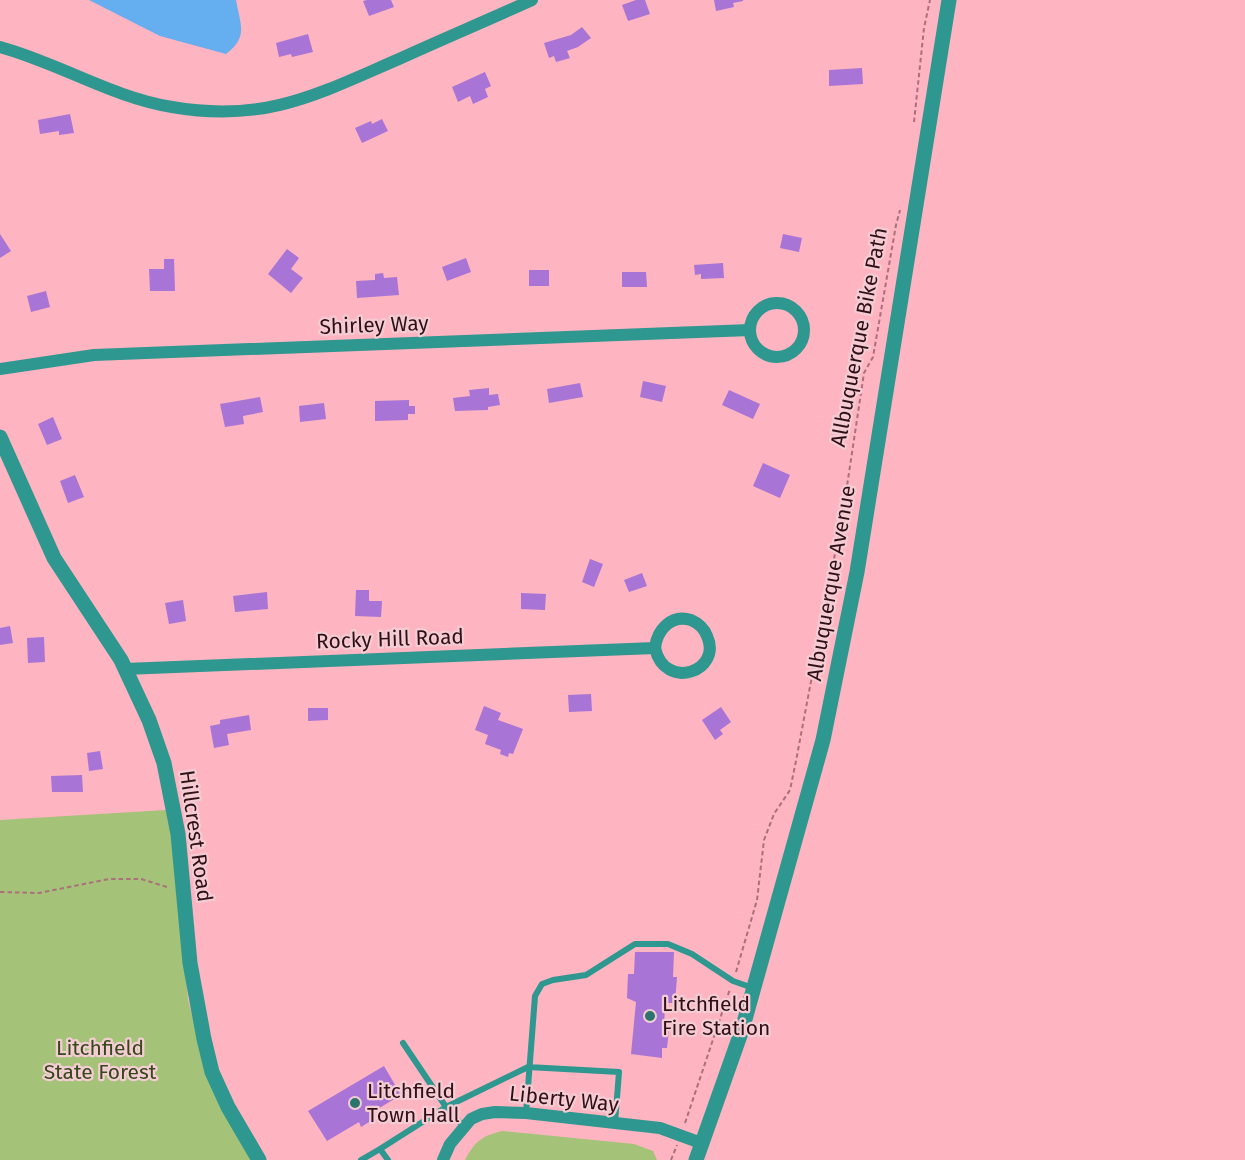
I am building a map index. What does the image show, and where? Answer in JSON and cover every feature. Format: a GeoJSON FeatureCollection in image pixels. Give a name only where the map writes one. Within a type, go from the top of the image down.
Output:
{"type":"FeatureCollection","features":[{"type":"Feature","properties":{"kind":"street"},"geometry":{"type":"LineString","coordinates":[[0,47],[51,65],[112,91],[142,100],[171,107],[204,111],[226,113],[249,111],[275,107],[326,91],[532,0]]}},
{"type":"Feature","properties":{"kind":"street","name":"Albuquerque Avenue"},"geometry":{"type":"LineString","coordinates":[[696,1160],[742,1030],[823,740],[857,572],[949,0]]}},
{"type":"Feature","properties":{"kind":"street"},"geometry":{"type":"LineString","coordinates":[[771,303],[788,305],[801,317],[804,326],[801,343],[788,354],[779,356],[771,356],[756,346],[750,330],[756,313],[771,303]]}},
{"type":"Feature","properties":{"kind":"street","name":"Shirley Way"},"geometry":{"type":"LineString","coordinates":[[0,369],[94,355],[750,330]]}},
{"type":"Feature","properties":{"kind":"street","name":"Hillcrest Road"},"geometry":{"type":"LineString","coordinates":[[0,437],[54,558],[121,660],[149,720],[168,782],[178,834],[192,972],[212,1072],[228,1107],[259,1160]]}},
{"type":"Feature","properties":{"kind":"street"},"geometry":{"type":"LineString","coordinates":[[683,619],[700,625],[709,640],[710,649],[702,665],[686,673],[677,673],[662,664],[655,648],[656,639],[667,624],[683,619]]}},
{"type":"Feature","properties":{"kind":"street","name":"Rocky Hill Road"},"geometry":{"type":"LineString","coordinates":[[125,669],[655,648]]}},
{"type":"Feature","properties":{"kind":"street","name":"Liberty Way"},"geometry":{"type":"LineString","coordinates":[[463,1126],[482,1114],[526,1113],[660,1128],[701,1143]]}},
{"type":"Feature","properties":{"kind":"street"},"geometry":{"type":"LineString","coordinates":[[443,1160],[450,1144],[463,1126]]}},
{"type":"Feature","properties":{"kind":"lane"},"geometry":{"type":"LineString","coordinates":[[526,1113],[535,996],[542,984],[586,975],[635,944],[668,944],[692,954],[733,981],[754,988]]}},
{"type":"Feature","properties":{"kind":"lane"},"geometry":{"type":"LineString","coordinates":[[403,1043],[446,1107],[463,1126]]}},
{"type":"Feature","properties":{"kind":"lane"},"geometry":{"type":"LineString","coordinates":[[361,1160],[446,1107],[528,1067],[619,1072],[615,1124]]}},
{"type":"Feature","properties":{"kind":"lane"},"geometry":{"type":"LineString","coordinates":[[380,1149],[388,1160]]}},
{"type":"Feature","properties":{"kind":"path"},"geometry":{"type":"LineString","coordinates":[[914,123],[924,28],[930,0]]}},
{"type":"Feature","properties":{"kind":"path","name":"Allbuquerque Bike Path"},"geometry":{"type":"LineString","coordinates":[[671,1160],[733,981],[757,900],[764,840],[774,814],[790,790],[844,507],[864,373],[873,357],[896,225],[902,204]]}},
{"type":"Feature","properties":{"kind":"path"},"geometry":{"type":"LineString","coordinates":[[0,892],[39,893],[110,879],[141,879],[167,887]]}},
{"type":"Feature","properties":{"kind":"green space","name":"Litchfield State Forest"},"geometry":{"type":"Polygon","coordinates":[[[166,810],[173,838],[188,1000],[199,1042],[253,1160],[0,1160],[0,820],[166,810]]]}},
{"type":"Feature","properties":{"kind":"green space"},"geometry":{"type":"Polygon","coordinates":[[[502,1131],[634,1144],[653,1151],[657,1160],[465,1160],[480,1140],[502,1131]]]}},
{"type":"Feature","properties":{"kind":"water"},"geometry":{"type":"Polygon","coordinates":[[[89,0],[236,0],[241,23],[240,36],[238,42],[226,54],[160,36],[89,0]]]}},
{"type":"Feature","properties":{"kind":"building"},"geometry":{"type":"Polygon","coordinates":[[[391,0],[394,7],[369,16],[363,1],[391,0]]]}},
{"type":"Feature","properties":{"kind":"building"},"geometry":{"type":"Polygon","coordinates":[[[636,0],[645,0],[650,14],[628,21],[622,5],[636,0]]]}},
{"type":"Feature","properties":{"kind":"building"},"geometry":{"type":"Polygon","coordinates":[[[714,0],[743,1],[733,3],[734,7],[716,11],[714,0]]]}},
{"type":"Feature","properties":{"kind":"building"},"geometry":{"type":"Polygon","coordinates":[[[582,27],[591,38],[567,51],[570,58],[556,62],[554,56],[549,58],[544,43],[571,35],[582,27]]]}},
{"type":"Feature","properties":{"kind":"building"},"geometry":{"type":"Polygon","coordinates":[[[308,34],[313,52],[292,57],[291,54],[279,57],[276,43],[308,34]]]}},
{"type":"Feature","properties":{"kind":"building"},"geometry":{"type":"Polygon","coordinates":[[[862,68],[863,84],[829,86],[829,70],[862,68]]]}},
{"type":"Feature","properties":{"kind":"building"},"geometry":{"type":"Polygon","coordinates":[[[485,72],[491,86],[485,89],[488,97],[473,104],[470,96],[458,102],[452,87],[485,72]]]}},
{"type":"Feature","properties":{"kind":"building"},"geometry":{"type":"Polygon","coordinates":[[[70,114],[74,133],[59,135],[59,131],[40,134],[38,120],[70,114]]]}},
{"type":"Feature","properties":{"kind":"building"},"geometry":{"type":"Polygon","coordinates":[[[382,119],[388,131],[362,143],[355,128],[382,119]]]}},
{"type":"Feature","properties":{"kind":"building"},"geometry":{"type":"Polygon","coordinates":[[[0,234],[11,251],[0,258],[0,234]]]}},
{"type":"Feature","properties":{"kind":"building"},"geometry":{"type":"Polygon","coordinates":[[[783,234],[802,238],[799,252],[780,248],[783,234]]]}},
{"type":"Feature","properties":{"kind":"building"},"geometry":{"type":"Polygon","coordinates":[[[287,249],[299,258],[291,269],[303,278],[291,293],[268,274],[287,249]]]}},
{"type":"Feature","properties":{"kind":"building"},"geometry":{"type":"Polygon","coordinates":[[[466,258],[471,272],[447,281],[442,267],[466,258]]]}},
{"type":"Feature","properties":{"kind":"building"},"geometry":{"type":"Polygon","coordinates":[[[164,259],[174,259],[175,291],[150,291],[149,269],[164,269],[164,259]]]}},
{"type":"Feature","properties":{"kind":"building"},"geometry":{"type":"Polygon","coordinates":[[[723,263],[724,278],[701,279],[701,274],[695,275],[694,265],[723,263]]]}},
{"type":"Feature","properties":{"kind":"building"},"geometry":{"type":"Polygon","coordinates":[[[529,270],[549,270],[549,286],[529,286],[529,270]]]}},
{"type":"Feature","properties":{"kind":"building"},"geometry":{"type":"Polygon","coordinates":[[[622,272],[646,272],[647,287],[622,287],[622,272]]]}},
{"type":"Feature","properties":{"kind":"building"},"geometry":{"type":"Polygon","coordinates":[[[383,273],[384,278],[397,277],[399,295],[357,298],[356,281],[375,280],[375,274],[383,273]]]}},
{"type":"Feature","properties":{"kind":"building"},"geometry":{"type":"Polygon","coordinates":[[[46,291],[50,307],[31,312],[27,296],[46,291]]]}},
{"type":"Feature","properties":{"kind":"building"},"geometry":{"type":"Polygon","coordinates":[[[643,381],[666,386],[662,402],[640,397],[643,381]]]}},
{"type":"Feature","properties":{"kind":"building"},"geometry":{"type":"Polygon","coordinates":[[[580,383],[583,397],[549,403],[547,389],[580,383]]]}},
{"type":"Feature","properties":{"kind":"building"},"geometry":{"type":"Polygon","coordinates":[[[489,388],[489,395],[498,394],[500,405],[488,407],[488,410],[455,411],[453,398],[470,396],[469,390],[489,388]]]}},
{"type":"Feature","properties":{"kind":"building"},"geometry":{"type":"Polygon","coordinates":[[[729,390],[760,404],[753,419],[722,405],[729,390]]]}},
{"type":"Feature","properties":{"kind":"building"},"geometry":{"type":"Polygon","coordinates":[[[260,397],[263,412],[243,416],[244,424],[225,427],[220,404],[260,397]]]}},
{"type":"Feature","properties":{"kind":"building"},"geometry":{"type":"Polygon","coordinates":[[[409,400],[409,406],[415,406],[415,414],[408,414],[408,420],[375,421],[375,401],[409,400]]]}},
{"type":"Feature","properties":{"kind":"building"},"geometry":{"type":"Polygon","coordinates":[[[324,403],[326,419],[300,422],[299,406],[324,403]]]}},
{"type":"Feature","properties":{"kind":"building"},"geometry":{"type":"Polygon","coordinates":[[[53,417],[62,439],[47,445],[38,424],[53,417]]]}},
{"type":"Feature","properties":{"kind":"building"},"geometry":{"type":"Polygon","coordinates":[[[763,463],[790,475],[780,498],[753,486],[763,463]]]}},
{"type":"Feature","properties":{"kind":"building"},"geometry":{"type":"Polygon","coordinates":[[[75,475],[84,497],[68,503],[60,481],[75,475]]]}},
{"type":"Feature","properties":{"kind":"building"},"geometry":{"type":"Polygon","coordinates":[[[590,559],[603,564],[594,587],[582,582],[590,559]]]}},
{"type":"Feature","properties":{"kind":"building"},"geometry":{"type":"Polygon","coordinates":[[[642,573],[647,586],[629,592],[624,580],[642,573]]]}},
{"type":"Feature","properties":{"kind":"building"},"geometry":{"type":"Polygon","coordinates":[[[356,590],[369,590],[369,601],[382,601],[381,617],[355,616],[356,590]]]}},
{"type":"Feature","properties":{"kind":"building"},"geometry":{"type":"Polygon","coordinates":[[[267,592],[268,609],[235,612],[233,596],[267,592]]]}},
{"type":"Feature","properties":{"kind":"building"},"geometry":{"type":"Polygon","coordinates":[[[521,593],[546,594],[545,610],[521,609],[521,593]]]}},
{"type":"Feature","properties":{"kind":"building"},"geometry":{"type":"Polygon","coordinates":[[[183,600],[186,621],[169,624],[165,603],[183,600]]]}},
{"type":"Feature","properties":{"kind":"building"},"geometry":{"type":"Polygon","coordinates":[[[10,626],[13,643],[0,645],[0,628],[10,626]]]}},
{"type":"Feature","properties":{"kind":"building"},"geometry":{"type":"Polygon","coordinates":[[[44,637],[45,662],[28,663],[27,638],[44,637]]]}},
{"type":"Feature","properties":{"kind":"building"},"geometry":{"type":"Polygon","coordinates":[[[591,694],[592,711],[569,712],[568,695],[591,694]]]}},
{"type":"Feature","properties":{"kind":"building"},"geometry":{"type":"Polygon","coordinates":[[[484,706],[501,713],[498,720],[523,729],[513,754],[509,753],[508,757],[500,754],[501,750],[485,744],[488,735],[475,730],[484,706]]]}},
{"type":"Feature","properties":{"kind":"building"},"geometry":{"type":"Polygon","coordinates":[[[721,707],[731,722],[720,730],[723,734],[715,740],[702,720],[721,707]]]}},
{"type":"Feature","properties":{"kind":"building"},"geometry":{"type":"Polygon","coordinates":[[[308,708],[328,708],[328,720],[308,721],[308,708]]]}},
{"type":"Feature","properties":{"kind":"building"},"geometry":{"type":"Polygon","coordinates":[[[249,715],[251,730],[227,734],[229,745],[214,748],[210,726],[220,724],[220,720],[249,715]]]}},
{"type":"Feature","properties":{"kind":"building"},"geometry":{"type":"Polygon","coordinates":[[[100,751],[103,769],[89,771],[87,753],[100,751]]]}},
{"type":"Feature","properties":{"kind":"building"},"geometry":{"type":"Polygon","coordinates":[[[82,775],[83,792],[52,792],[51,776],[82,775]]]}},
{"type":"Feature","properties":{"kind":"building","name":"Litchfield Fire Station"},"geometry":{"type":"Polygon","coordinates":[[[635,952],[674,952],[673,977],[677,977],[675,1003],[665,1003],[664,1029],[669,1030],[667,1048],[662,1048],[662,1058],[631,1054],[636,1002],[627,998],[628,974],[634,974],[635,952]]]}},
{"type":"Feature","properties":{"kind":"building","name":"Litchfield Town Hall"},"geometry":{"type":"Polygon","coordinates":[[[384,1066],[401,1095],[371,1113],[374,1119],[361,1127],[359,1122],[327,1141],[308,1111],[384,1066]]]}},
{"type":"Feature","properties":{"kind":"place","name":"Litchfield Fire Station"},"geometry":{"type":"Point","coordinates":[650,1016]}},
{"type":"Feature","properties":{"kind":"place","name":"Litchfield Town Hall"},"geometry":{"type":"Point","coordinates":[355,1103]}}]}
